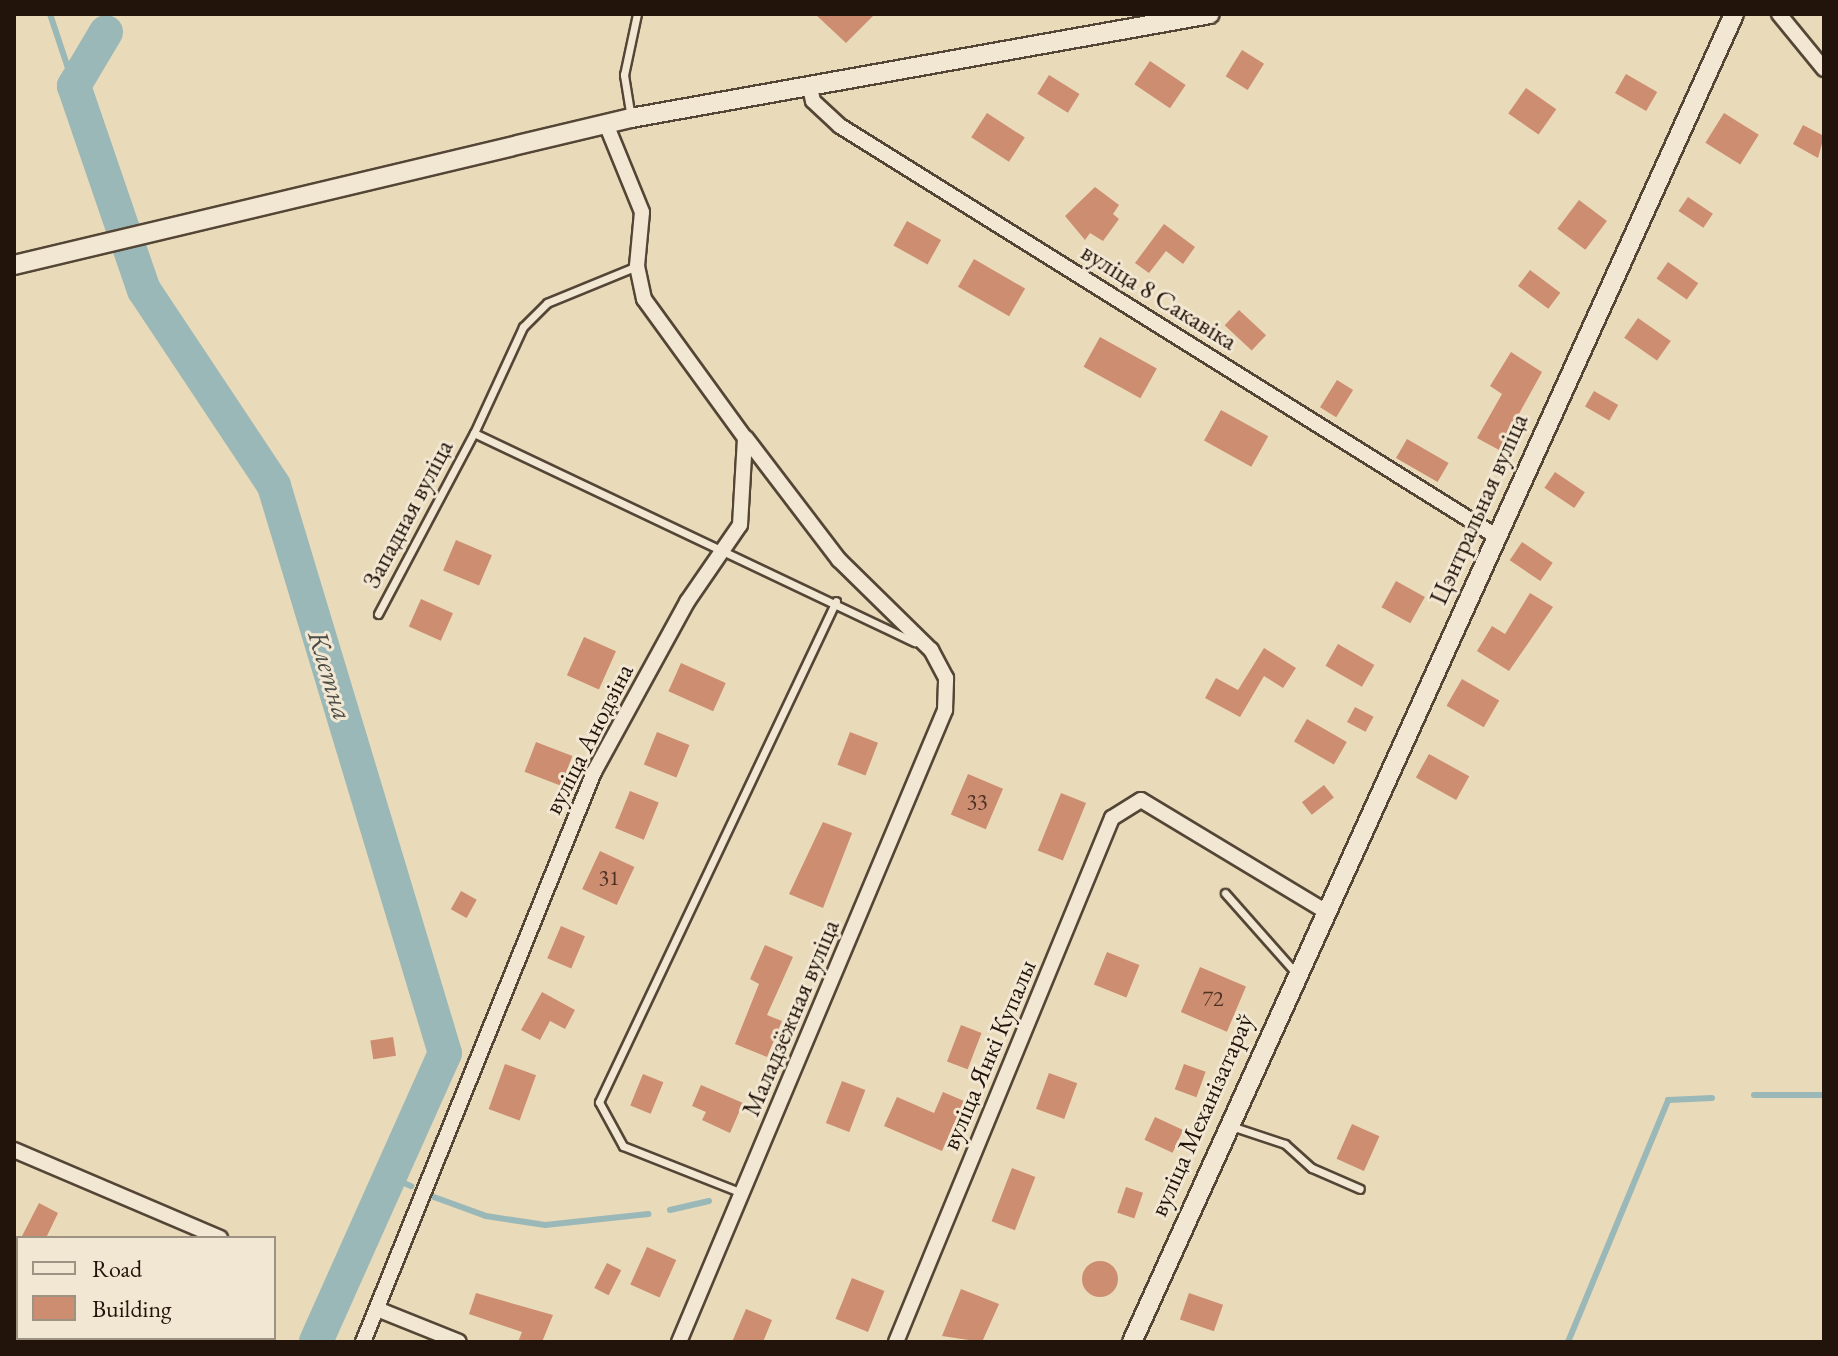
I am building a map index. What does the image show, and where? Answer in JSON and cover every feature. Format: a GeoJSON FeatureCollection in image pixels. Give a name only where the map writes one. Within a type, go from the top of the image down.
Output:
{"type":"FeatureCollection","features":[{"type":"Feature","properties":{"kind":"street"},"geometry":{"type":"LineString","coordinates":[[14,265],[140,229],[631,118],[1210,14]]}},
{"type":"Feature","properties":{"kind":"street","name":"Цэнтральная вуліца"},"geometry":{"type":"LineString","coordinates":[[1323,910],[1734,14]]}},
{"type":"Feature","properties":{"kind":"street"},"geometry":{"type":"LineString","coordinates":[[1779,14],[1824,69]]}},
{"type":"Feature","properties":{"kind":"street","name":"вуліца 8 Сакавіка"},"geometry":{"type":"LineString","coordinates":[[810,87],[821,112],[840,126],[1496,536]]}},
{"type":"Feature","properties":{"kind":"street"},"geometry":{"type":"LineString","coordinates":[[606,124],[642,212],[637,266],[644,299],[839,560],[931,650]]}},
{"type":"Feature","properties":{"kind":"street","name":"вуліца Анодзіна"},"geometry":{"type":"LineString","coordinates":[[363,1342],[594,772],[687,602],[740,525],[745,438]]}},
{"type":"Feature","properties":{"kind":"street","name":"Маладзёжная вуліца"},"geometry":{"type":"LineString","coordinates":[[679,1342],[744,1194],[945,710],[946,678],[931,650]]}},
{"type":"Feature","properties":{"kind":"street","name":"вуліца Янкі Купалы"},"geometry":{"type":"LineString","coordinates":[[896,1342],[1112,818],[1141,800],[1323,910]]}},
{"type":"Feature","properties":{"kind":"street","name":"вуліца Механізатараў"},"geometry":{"type":"LineString","coordinates":[[1132,1342],[1323,910]]}},
{"type":"Feature","properties":{"kind":"street"},"geometry":{"type":"LineString","coordinates":[[14,1150],[215,1236]]}},
{"type":"Feature","properties":{"kind":"street"},"geometry":{"type":"LineString","coordinates":[[377,1309],[459,1342]]}},
{"type":"Feature","properties":{"kind":"lane"},"geometry":{"type":"LineString","coordinates":[[631,118],[624,75],[637,14]]}},
{"type":"Feature","properties":{"kind":"lane","name":"Западная вуліца"},"geometry":{"type":"LineString","coordinates":[[378,614],[474,433],[523,327],[547,303],[637,266]]}},
{"type":"Feature","properties":{"kind":"lane"},"geometry":{"type":"LineString","coordinates":[[474,433],[836,601],[931,650]]}},
{"type":"Feature","properties":{"kind":"lane"},"geometry":{"type":"LineString","coordinates":[[744,1194],[623,1146],[599,1102],[836,601]]}},
{"type":"Feature","properties":{"kind":"lane"},"geometry":{"type":"LineString","coordinates":[[1225,893],[1295,972]]}},
{"type":"Feature","properties":{"kind":"lane"},"geometry":{"type":"LineString","coordinates":[[1226,1124],[1285,1144],[1312,1168],[1360,1189]]}},
{"type":"Feature","properties":{"kind":"building"},"geometry":{"type":"Polygon","coordinates":[[[815,14],[875,14],[846,43],[815,14]]]}},
{"type":"Feature","properties":{"kind":"building"},"geometry":{"type":"Polygon","coordinates":[[[1242,50],[1264,64],[1248,90],[1226,76],[1242,50]]]}},
{"type":"Feature","properties":{"kind":"building"},"geometry":{"type":"Polygon","coordinates":[[[1150,61],[1186,85],[1170,108],[1134,84],[1150,61]]]}},
{"type":"Feature","properties":{"kind":"building"},"geometry":{"type":"Polygon","coordinates":[[[1626,74],[1657,92],[1646,111],[1615,93],[1626,74]]]}},
{"type":"Feature","properties":{"kind":"building"},"geometry":{"type":"Polygon","coordinates":[[[1049,75],[1080,94],[1068,113],[1037,94],[1049,75]]]}},
{"type":"Feature","properties":{"kind":"building"},"geometry":{"type":"Polygon","coordinates":[[[1526,88],[1556,109],[1539,135],[1508,113],[1526,88]]]}},
{"type":"Feature","properties":{"kind":"building"},"geometry":{"type":"Polygon","coordinates":[[[987,113],[1025,138],[1009,162],[971,137],[987,113]]]}},
{"type":"Feature","properties":{"kind":"building"},"geometry":{"type":"Polygon","coordinates":[[[1724,113],[1759,135],[1740,164],[1705,143],[1724,113]]]}},
{"type":"Feature","properties":{"kind":"building"},"geometry":{"type":"Polygon","coordinates":[[[1803,125],[1824,136],[1818,158],[1793,144],[1803,125]]]}},
{"type":"Feature","properties":{"kind":"building"},"geometry":{"type":"Polygon","coordinates":[[[1095,187],[1119,205],[1113,214],[1119,219],[1103,241],[1090,233],[1085,240],[1065,216],[1095,187]]]}},
{"type":"Feature","properties":{"kind":"building"},"geometry":{"type":"Polygon","coordinates":[[[1688,197],[1713,214],[1703,228],[1678,211],[1688,197]]]}},
{"type":"Feature","properties":{"kind":"building"},"geometry":{"type":"Polygon","coordinates":[[[1579,200],[1607,221],[1585,250],[1557,229],[1579,200]]]}},
{"type":"Feature","properties":{"kind":"building"},"geometry":{"type":"Polygon","coordinates":[[[907,221],[941,240],[928,264],[893,245],[907,221]]]}},
{"type":"Feature","properties":{"kind":"building"},"geometry":{"type":"Polygon","coordinates":[[[1164,224],[1195,247],[1183,264],[1166,251],[1149,273],[1135,263],[1164,224]]]}},
{"type":"Feature","properties":{"kind":"building"},"geometry":{"type":"Polygon","coordinates":[[[974,259],[1025,288],[1009,316],[958,287],[974,259]]]}},
{"type":"Feature","properties":{"kind":"building"},"geometry":{"type":"Polygon","coordinates":[[[1668,262],[1698,283],[1687,300],[1657,278],[1668,262]]]}},
{"type":"Feature","properties":{"kind":"building"},"geometry":{"type":"Polygon","coordinates":[[[1530,270],[1560,293],[1548,309],[1518,286],[1530,270]]]}},
{"type":"Feature","properties":{"kind":"building"},"geometry":{"type":"Polygon","coordinates":[[[1239,310],[1266,335],[1252,351],[1225,325],[1239,310]]]}},
{"type":"Feature","properties":{"kind":"building"},"geometry":{"type":"Polygon","coordinates":[[[1638,318],[1671,341],[1657,361],[1624,338],[1638,318]]]}},
{"type":"Feature","properties":{"kind":"building"},"geometry":{"type":"Polygon","coordinates":[[[1100,337],[1157,369],[1140,398],[1084,367],[1100,337]]]}},
{"type":"Feature","properties":{"kind":"building"},"geometry":{"type":"Polygon","coordinates":[[[1511,352],[1542,372],[1499,450],[1477,438],[1502,394],[1490,386],[1511,352]]]}},
{"type":"Feature","properties":{"kind":"building"},"geometry":{"type":"Polygon","coordinates":[[[1337,380],[1353,390],[1336,417],[1320,407],[1337,380]]]}},
{"type":"Feature","properties":{"kind":"building"},"geometry":{"type":"Polygon","coordinates":[[[1594,391],[1618,405],[1609,421],[1585,407],[1594,391]]]}},
{"type":"Feature","properties":{"kind":"building"},"geometry":{"type":"Polygon","coordinates":[[[1221,410],[1268,436],[1251,467],[1204,441],[1221,410]]]}},
{"type":"Feature","properties":{"kind":"building"},"geometry":{"type":"Polygon","coordinates":[[[1407,439],[1449,463],[1438,482],[1396,458],[1407,439]]]}},
{"type":"Feature","properties":{"kind":"building"},"geometry":{"type":"Polygon","coordinates":[[[1555,472],[1585,492],[1574,508],[1544,488],[1555,472]]]}},
{"type":"Feature","properties":{"kind":"building"},"geometry":{"type":"Polygon","coordinates":[[[456,540],[492,555],[479,586],[443,570],[456,540]]]}},
{"type":"Feature","properties":{"kind":"building"},"geometry":{"type":"Polygon","coordinates":[[[1522,542],[1553,563],[1540,581],[1510,560],[1522,542]]]}},
{"type":"Feature","properties":{"kind":"building"},"geometry":{"type":"Polygon","coordinates":[[[1396,581],[1425,597],[1410,623],[1381,607],[1396,581]]]}},
{"type":"Feature","properties":{"kind":"building"},"geometry":{"type":"Polygon","coordinates":[[[1530,593],[1553,607],[1509,671],[1477,651],[1492,626],[1505,634],[1530,593]]]}},
{"type":"Feature","properties":{"kind":"building"},"geometry":{"type":"Polygon","coordinates":[[[421,599],[453,613],[441,641],[409,626],[421,599]]]}},
{"type":"Feature","properties":{"kind":"building"},"geometry":{"type":"Polygon","coordinates":[[[584,637],[616,651],[599,690],[567,675],[584,637]]]}},
{"type":"Feature","properties":{"kind":"building"},"geometry":{"type":"Polygon","coordinates":[[[1338,644],[1374,665],[1362,687],[1326,666],[1338,644]]]}},
{"type":"Feature","properties":{"kind":"building"},"geometry":{"type":"Polygon","coordinates":[[[1264,648],[1296,668],[1283,688],[1264,676],[1240,717],[1205,698],[1216,678],[1238,690],[1264,648]]]}},
{"type":"Feature","properties":{"kind":"building"},"geometry":{"type":"Polygon","coordinates":[[[681,663],[726,683],[713,711],[668,691],[681,663]]]}},
{"type":"Feature","properties":{"kind":"building"},"geometry":{"type":"Polygon","coordinates":[[[1462,679],[1499,700],[1484,727],[1446,706],[1462,679]]]}},
{"type":"Feature","properties":{"kind":"building"},"geometry":{"type":"Polygon","coordinates":[[[1355,707],[1374,717],[1366,732],[1347,722],[1355,707]]]}},
{"type":"Feature","properties":{"kind":"building"},"geometry":{"type":"Polygon","coordinates":[[[1307,719],[1347,742],[1334,765],[1294,742],[1307,719]]]}},
{"type":"Feature","properties":{"kind":"building"},"geometry":{"type":"Polygon","coordinates":[[[657,732],[689,745],[676,778],[644,764],[657,732]]]}},
{"type":"Feature","properties":{"kind":"building"},"geometry":{"type":"Polygon","coordinates":[[[850,732],[878,743],[865,775],[837,765],[850,732]]]}},
{"type":"Feature","properties":{"kind":"building"},"geometry":{"type":"Polygon","coordinates":[[[536,742],[572,756],[561,786],[525,772],[536,742]]]}},
{"type":"Feature","properties":{"kind":"building"},"geometry":{"type":"Polygon","coordinates":[[[1429,754],[1469,776],[1456,800],[1416,778],[1429,754]]]}},
{"type":"Feature","properties":{"kind":"building"},"geometry":{"type":"Polygon","coordinates":[[[968,774],[1003,789],[986,829],[951,815],[968,774]]]}},
{"type":"Feature","properties":{"kind":"building"},"geometry":{"type":"Polygon","coordinates":[[[1324,785],[1334,798],[1312,815],[1302,802],[1324,785]]]}},
{"type":"Feature","properties":{"kind":"building"},"geometry":{"type":"Polygon","coordinates":[[[630,791],[659,803],[644,840],[615,828],[630,791]]]}},
{"type":"Feature","properties":{"kind":"building"},"geometry":{"type":"Polygon","coordinates":[[[1061,793],[1086,803],[1063,861],[1038,850],[1061,793]]]}},
{"type":"Feature","properties":{"kind":"building"},"geometry":{"type":"Polygon","coordinates":[[[823,822],[852,833],[823,908],[789,894],[823,822]]]}},
{"type":"Feature","properties":{"kind":"building"},"geometry":{"type":"Polygon","coordinates":[[[600,851],[634,867],[617,905],[582,889],[600,851]]]}},
{"type":"Feature","properties":{"kind":"building"},"geometry":{"type":"Polygon","coordinates":[[[461,891],[477,900],[467,918],[451,909],[461,891]]]}},
{"type":"Feature","properties":{"kind":"building"},"geometry":{"type":"Polygon","coordinates":[[[561,926],[585,936],[571,968],[547,958],[561,926]]]}},
{"type":"Feature","properties":{"kind":"building"},"geometry":{"type":"Polygon","coordinates":[[[765,945],[793,957],[767,1015],[782,1021],[767,1057],[735,1044],[759,984],[750,979],[765,945]]]}},
{"type":"Feature","properties":{"kind":"building"},"geometry":{"type":"Polygon","coordinates":[[[1107,952],[1139,965],[1126,998],[1094,984],[1107,952]]]}},
{"type":"Feature","properties":{"kind":"building"},"geometry":{"type":"Polygon","coordinates":[[[1200,967],[1246,987],[1227,1032],[1181,1012],[1200,967]]]}},
{"type":"Feature","properties":{"kind":"building"},"geometry":{"type":"Polygon","coordinates":[[[542,992],[575,1010],[565,1029],[550,1021],[540,1040],[521,1030],[542,992]]]}},
{"type":"Feature","properties":{"kind":"building"},"geometry":{"type":"Polygon","coordinates":[[[961,1025],[982,1033],[968,1069],[947,1061],[961,1025]]]}},
{"type":"Feature","properties":{"kind":"building"},"geometry":{"type":"Polygon","coordinates":[[[393,1037],[396,1056],[373,1059],[370,1041],[393,1037]]]}},
{"type":"Feature","properties":{"kind":"building"},"geometry":{"type":"Polygon","coordinates":[[[505,1064],[536,1075],[520,1120],[489,1109],[505,1064]]]}},
{"type":"Feature","properties":{"kind":"building"},"geometry":{"type":"Polygon","coordinates":[[[1184,1064],[1206,1072],[1196,1097],[1175,1089],[1184,1064]]]}},
{"type":"Feature","properties":{"kind":"building"},"geometry":{"type":"Polygon","coordinates":[[[1049,1073],[1077,1083],[1064,1119],[1036,1109],[1049,1073]]]}},
{"type":"Feature","properties":{"kind":"building"},"geometry":{"type":"Polygon","coordinates":[[[643,1074],[663,1082],[651,1114],[630,1106],[643,1074]]]}},
{"type":"Feature","properties":{"kind":"building"},"geometry":{"type":"Polygon","coordinates":[[[842,1081],[865,1090],[849,1132],[826,1123],[842,1081]]]}},
{"type":"Feature","properties":{"kind":"building"},"geometry":{"type":"Polygon","coordinates":[[[701,1085],[743,1103],[730,1133],[702,1120],[706,1112],[692,1106],[701,1085]]]}},
{"type":"Feature","properties":{"kind":"building"},"geometry":{"type":"Polygon","coordinates":[[[943,1092],[964,1101],[942,1151],[884,1126],[897,1097],[934,1113],[943,1092]]]}},
{"type":"Feature","properties":{"kind":"building"},"geometry":{"type":"Polygon","coordinates":[[[1155,1117],[1183,1130],[1173,1153],[1144,1140],[1155,1117]]]}},
{"type":"Feature","properties":{"kind":"building"},"geometry":{"type":"Polygon","coordinates":[[[1352,1124],[1379,1136],[1364,1171],[1337,1159],[1352,1124]]]}},
{"type":"Feature","properties":{"kind":"building"},"geometry":{"type":"Polygon","coordinates":[[[1012,1168],[1035,1177],[1015,1230],[992,1221],[1012,1168]]]}},
{"type":"Feature","properties":{"kind":"building"},"geometry":{"type":"Polygon","coordinates":[[[1126,1187],[1143,1193],[1134,1218],[1117,1213],[1126,1187]]]}},
{"type":"Feature","properties":{"kind":"building"},"geometry":{"type":"Polygon","coordinates":[[[39,1203],[58,1213],[47,1236],[22,1236],[39,1203]]]}},
{"type":"Feature","properties":{"kind":"building"},"geometry":{"type":"Polygon","coordinates":[[[647,1247],[676,1260],[660,1297],[630,1284],[647,1247]]]}},
{"type":"Feature","properties":{"kind":"building"},"geometry":{"type":"Polygon","coordinates":[[[1100,1261],[1113,1266],[1118,1279],[1113,1292],[1100,1297],[1087,1292],[1082,1279],[1087,1266],[1100,1261]]]}},
{"type":"Feature","properties":{"kind":"building"},"geometry":{"type":"Polygon","coordinates":[[[607,1263],[621,1270],[609,1295],[594,1288],[607,1263]]]}},
{"type":"Feature","properties":{"kind":"building"},"geometry":{"type":"Polygon","coordinates":[[[852,1278],[884,1291],[868,1332],[836,1319],[852,1278]]]}},
{"type":"Feature","properties":{"kind":"building"},"geometry":{"type":"Polygon","coordinates":[[[961,1289],[999,1304],[982,1342],[942,1336],[961,1289]]]}},
{"type":"Feature","properties":{"kind":"building"},"geometry":{"type":"Polygon","coordinates":[[[476,1293],[553,1315],[542,1342],[518,1342],[522,1332],[469,1314],[476,1293]]]}},
{"type":"Feature","properties":{"kind":"building"},"geometry":{"type":"Polygon","coordinates":[[[1189,1293],[1223,1305],[1214,1331],[1180,1319],[1189,1293]]]}},
{"type":"Feature","properties":{"kind":"building"},"geometry":{"type":"Polygon","coordinates":[[[746,1309],[772,1320],[763,1342],[732,1342],[746,1309]]]}},
{"type":"Feature","properties":{"kind":"waterway"},"geometry":{"type":"LineString","coordinates":[[50,14],[74,86]]}},
{"type":"Feature","properties":{"kind":"waterway","name":"Клетна"},"geometry":{"type":"LineString","coordinates":[[106,32],[74,86],[144,290],[274,486],[445,1053],[316,1342]]}},
{"type":"Feature","properties":{"kind":"waterway"},"geometry":{"type":"LineString","coordinates":[[1754,1095],[1824,1095]]}},
{"type":"Feature","properties":{"kind":"waterway"},"geometry":{"type":"LineString","coordinates":[[1568,1342],[1668,1100],[1712,1098]]}},
{"type":"Feature","properties":{"kind":"waterway"},"geometry":{"type":"LineString","coordinates":[[393,1178],[411,1186]]}},
{"type":"Feature","properties":{"kind":"waterway"},"geometry":{"type":"LineString","coordinates":[[434,1197],[486,1216],[545,1225],[648,1214]]}},
{"type":"Feature","properties":{"kind":"waterway"},"geometry":{"type":"LineString","coordinates":[[670,1210],[709,1201]]}}]}
